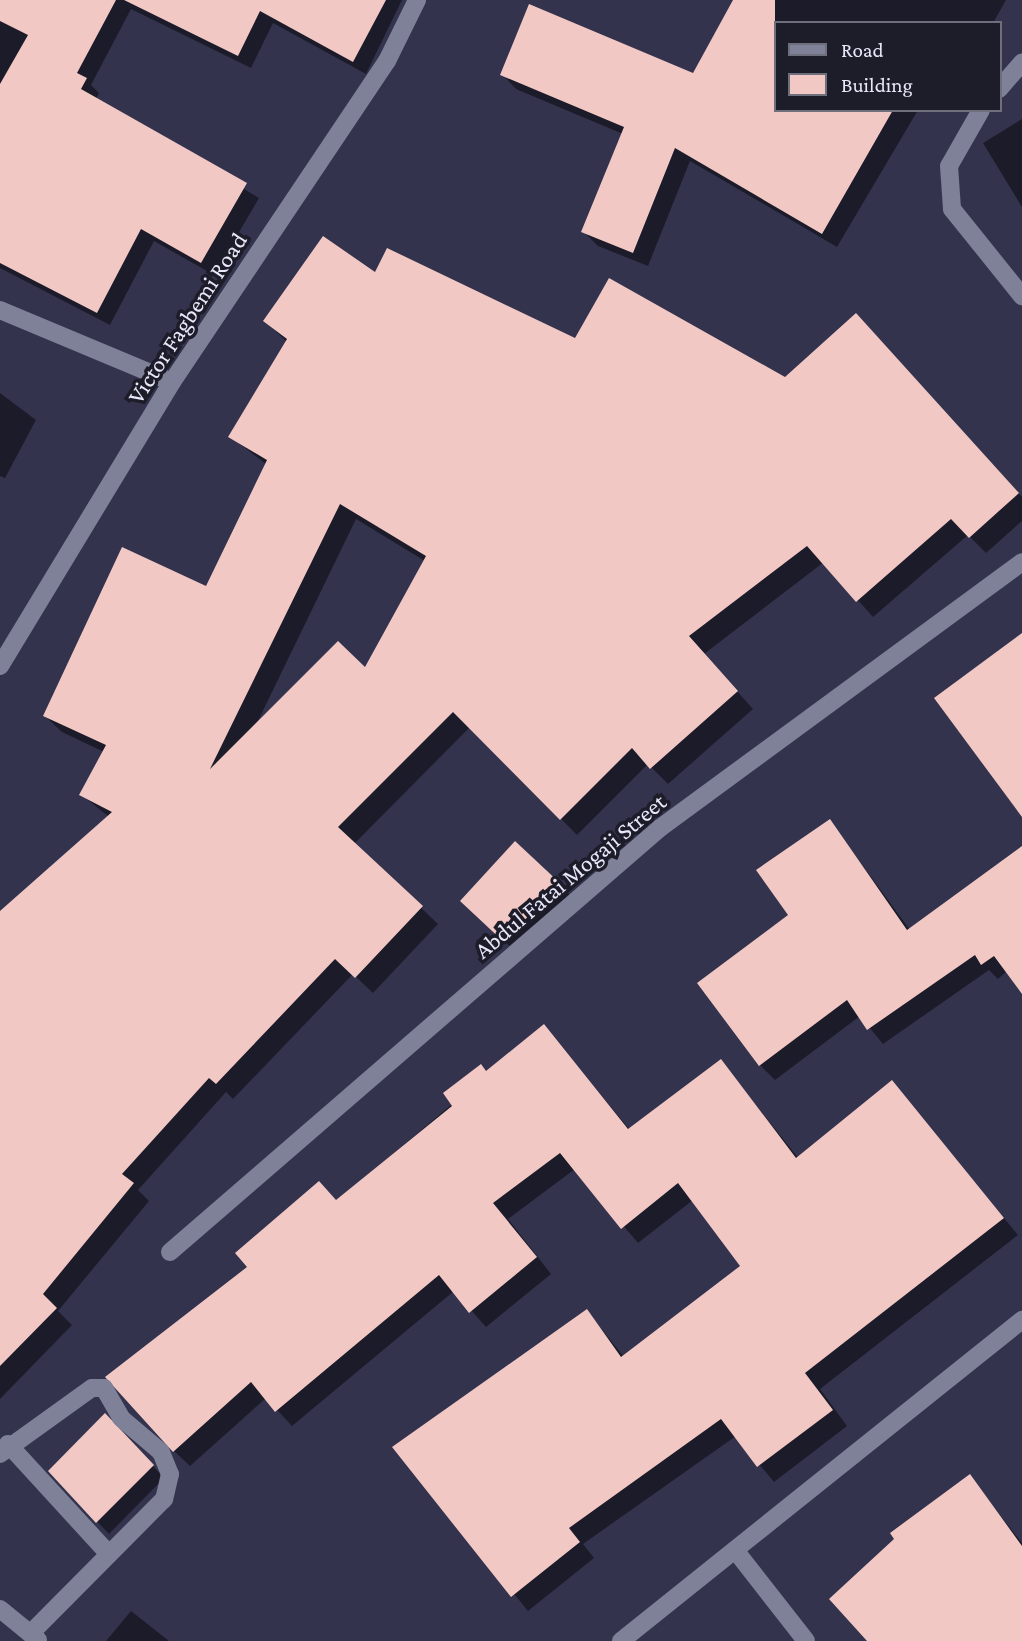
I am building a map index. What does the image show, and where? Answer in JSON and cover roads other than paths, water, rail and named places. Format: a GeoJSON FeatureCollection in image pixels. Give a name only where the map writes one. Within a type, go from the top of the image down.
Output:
{"type":"FeatureCollection","features":[{"type":"Feature","properties":{"kind":"street","name":"Victor Fagbemi Road"},"geometry":{"type":"LineString","coordinates":[[0,666],[172,382],[387,61],[418,0]]}},
{"type":"Feature","properties":{"kind":"street"},"geometry":{"type":"LineString","coordinates":[[1001,87],[1022,64]]}},
{"type":"Feature","properties":{"kind":"street"},"geometry":{"type":"LineString","coordinates":[[980,112],[949,166],[952,209],[1022,296]]}},
{"type":"Feature","properties":{"kind":"street"},"geometry":{"type":"LineString","coordinates":[[0,310],[172,382]]}},
{"type":"Feature","properties":{"kind":"street","name":"Abdul Fatai Mogaji Street"},"geometry":{"type":"LineString","coordinates":[[170,1252],[660,828],[1022,562]]}},
{"type":"Feature","properties":{"kind":"street"},"geometry":{"type":"LineString","coordinates":[[621,1641],[1022,1320]]}},
{"type":"Feature","properties":{"kind":"street"},"geometry":{"type":"LineString","coordinates":[[0,1609],[35,1637],[107,1552],[164,1499],[170,1474],[161,1452],[121,1418],[104,1388],[92,1388],[4,1449],[107,1552]]}},
{"type":"Feature","properties":{"kind":"street"},"geometry":{"type":"LineString","coordinates":[[735,1550],[806,1641]]}}]}
